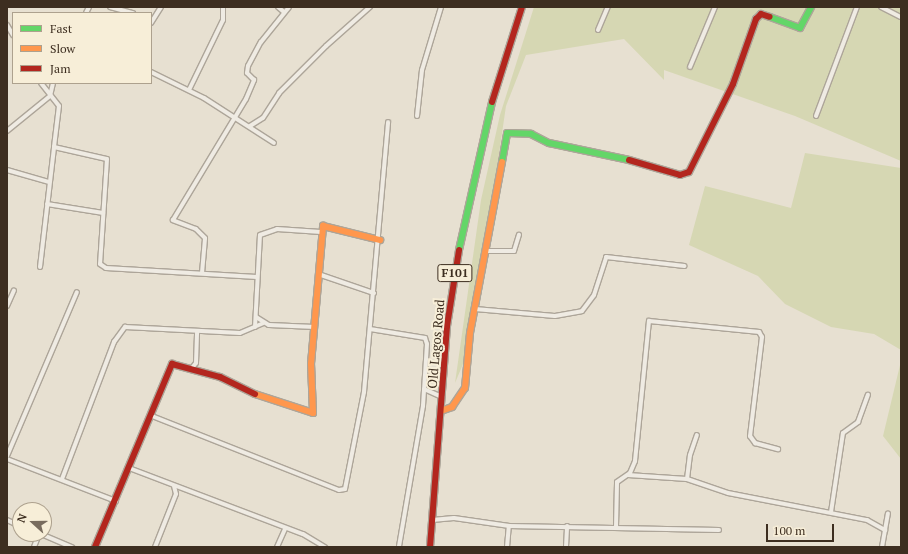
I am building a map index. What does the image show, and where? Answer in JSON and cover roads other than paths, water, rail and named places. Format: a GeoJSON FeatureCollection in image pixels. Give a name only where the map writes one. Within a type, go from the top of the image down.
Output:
{"type":"FeatureCollection","features":[{"type":"Feature","properties":{"kind":"street"},"geometry":{"type":"LineString","coordinates":[[110,7],[129,12]]}},
{"type":"Feature","properties":{"kind":"street"},"geometry":{"type":"LineString","coordinates":[[152,21],[161,7]]}},
{"type":"Feature","properties":{"kind":"street"},"geometry":{"type":"LineString","coordinates":[[189,90],[223,20],[223,7]]}},
{"type":"Feature","properties":{"kind":"street"},"geometry":{"type":"LineString","coordinates":[[278,7],[284,12]]}},
{"type":"Feature","properties":{"kind":"street"},"geometry":{"type":"LineString","coordinates":[[202,272],[205,238],[173,220],[254,80],[248,73],[248,66],[284,12],[289,7]]}},
{"type":"Feature","properties":{"kind":"street"},"geometry":{"type":"LineString","coordinates":[[250,126],[263,118],[279,92],[326,46],[370,7]]}},
{"type":"Feature","properties":{"kind":"street"},"geometry":{"type":"LineString","coordinates":[[417,116],[422,70],[441,7]]}},
{"type":"Feature","properties":{"kind":"street","name":"Old Lagos Road"},"geometry":{"type":"LineString","coordinates":[[430,547],[447,326],[474,171],[492,96],[522,7]]}},
{"type":"Feature","properties":{"kind":"street"},"geometry":{"type":"LineString","coordinates":[[598,30],[608,7]]}},
{"type":"Feature","properties":{"kind":"street"},"geometry":{"type":"LineString","coordinates":[[690,67],[715,7]]}},
{"type":"Feature","properties":{"kind":"street"},"geometry":{"type":"LineString","coordinates":[[441,411],[452,407],[465,388],[475,309],[486,251],[494,193],[507,133],[531,134],[549,143],[658,166],[680,175],[689,172],[733,84],[756,19],[761,14],[800,28],[811,7]]}},
{"type":"Feature","properties":{"kind":"street"},"geometry":{"type":"LineString","coordinates":[[816,116],[857,7]]}},
{"type":"Feature","properties":{"kind":"street"},"geometry":{"type":"LineString","coordinates":[[880,7],[901,17]]}},
{"type":"Feature","properties":{"kind":"street"},"geometry":{"type":"LineString","coordinates":[[152,72],[189,90],[233,118],[250,126],[274,143]]}},
{"type":"Feature","properties":{"kind":"street"},"geometry":{"type":"LineString","coordinates":[[40,268],[59,106],[42,84]]}},
{"type":"Feature","properties":{"kind":"street"},"geometry":{"type":"LineString","coordinates":[[7,131],[50,96],[53,84]]}},
{"type":"Feature","properties":{"kind":"street"},"geometry":{"type":"LineString","coordinates":[[152,416],[339,490],[345,489],[364,392],[374,293],[373,270],[380,240],[380,185],[388,122]]}},
{"type":"Feature","properties":{"kind":"street"},"geometry":{"type":"LineString","coordinates":[[54,147],[107,159],[98,256],[106,268],[202,272],[256,277]]}},
{"type":"Feature","properties":{"kind":"street"},"geometry":{"type":"LineString","coordinates":[[7,170],[50,182]]}},
{"type":"Feature","properties":{"kind":"street"},"geometry":{"type":"LineString","coordinates":[[47,204],[103,213]]}},
{"type":"Feature","properties":{"kind":"street"},"geometry":{"type":"LineString","coordinates":[[95,547],[152,416],[172,364],[192,368],[288,407],[313,413],[311,364],[315,327],[316,290],[321,275],[324,246],[321,232],[323,226],[329,225],[380,240]]}},
{"type":"Feature","properties":{"kind":"street"},"geometry":{"type":"LineString","coordinates":[[254,327],[256,317],[258,241],[263,232],[321,232]]}},
{"type":"Feature","properties":{"kind":"street"},"geometry":{"type":"LineString","coordinates":[[486,251],[514,251],[519,235]]}},
{"type":"Feature","properties":{"kind":"street"},"geometry":{"type":"LineString","coordinates":[[475,309],[555,316],[582,311],[594,295],[606,257],[684,266]]}},
{"type":"Feature","properties":{"kind":"street"},"geometry":{"type":"LineString","coordinates":[[321,275],[374,293]]}},
{"type":"Feature","properties":{"kind":"street"},"geometry":{"type":"LineString","coordinates":[[7,306],[14,290]]}},
{"type":"Feature","properties":{"kind":"street"},"geometry":{"type":"LineString","coordinates":[[77,292],[7,458],[116,501]]}},
{"type":"Feature","properties":{"kind":"street"},"geometry":{"type":"LineString","coordinates":[[256,317],[263,323]]}},
{"type":"Feature","properties":{"kind":"street"},"geometry":{"type":"LineString","coordinates":[[616,527],[617,482],[628,475],[635,461],[650,320],[759,332],[762,337],[750,436],[755,443],[778,449]]}},
{"type":"Feature","properties":{"kind":"street"},"geometry":{"type":"LineString","coordinates":[[62,480],[114,342],[125,327],[247,332],[263,323],[315,327]]}},
{"type":"Feature","properties":{"kind":"street"},"geometry":{"type":"LineString","coordinates":[[370,329],[427,340],[424,389],[399,547]]}},
{"type":"Feature","properties":{"kind":"street"},"geometry":{"type":"LineString","coordinates":[[192,368],[196,363],[197,331]]}},
{"type":"Feature","properties":{"kind":"street"},"geometry":{"type":"LineString","coordinates":[[424,389],[442,397]]}},
{"type":"Feature","properties":{"kind":"street"},"geometry":{"type":"LineString","coordinates":[[831,512],[843,434],[858,422],[868,394]]}},
{"type":"Feature","properties":{"kind":"street"},"geometry":{"type":"LineString","coordinates":[[687,479],[690,455],[698,435]]}},
{"type":"Feature","properties":{"kind":"street"},"geometry":{"type":"LineString","coordinates":[[129,468],[285,529],[325,547]]}},
{"type":"Feature","properties":{"kind":"street"},"geometry":{"type":"LineString","coordinates":[[628,475],[687,479],[728,493],[867,520],[885,530]]}},
{"type":"Feature","properties":{"kind":"street"},"geometry":{"type":"LineString","coordinates":[[155,547],[176,494],[173,485]]}},
{"type":"Feature","properties":{"kind":"street"},"geometry":{"type":"LineString","coordinates":[[176,494],[184,490]]}},
{"type":"Feature","properties":{"kind":"street"},"geometry":{"type":"LineString","coordinates":[[882,547],[888,514]]}},
{"type":"Feature","properties":{"kind":"street"},"geometry":{"type":"LineString","coordinates":[[432,520],[454,518],[509,526],[719,530]]}},
{"type":"Feature","properties":{"kind":"street"},"geometry":{"type":"LineString","coordinates":[[507,547],[509,526]]}},
{"type":"Feature","properties":{"kind":"street"},"geometry":{"type":"LineString","coordinates":[[566,547],[567,526]]}},
{"type":"Feature","properties":{"kind":"street"},"geometry":{"type":"LineString","coordinates":[[277,547],[285,529]]}},
{"type":"Feature","properties":{"kind":"street"},"geometry":{"type":"LineString","coordinates":[[52,539],[72,547]]}}]}
